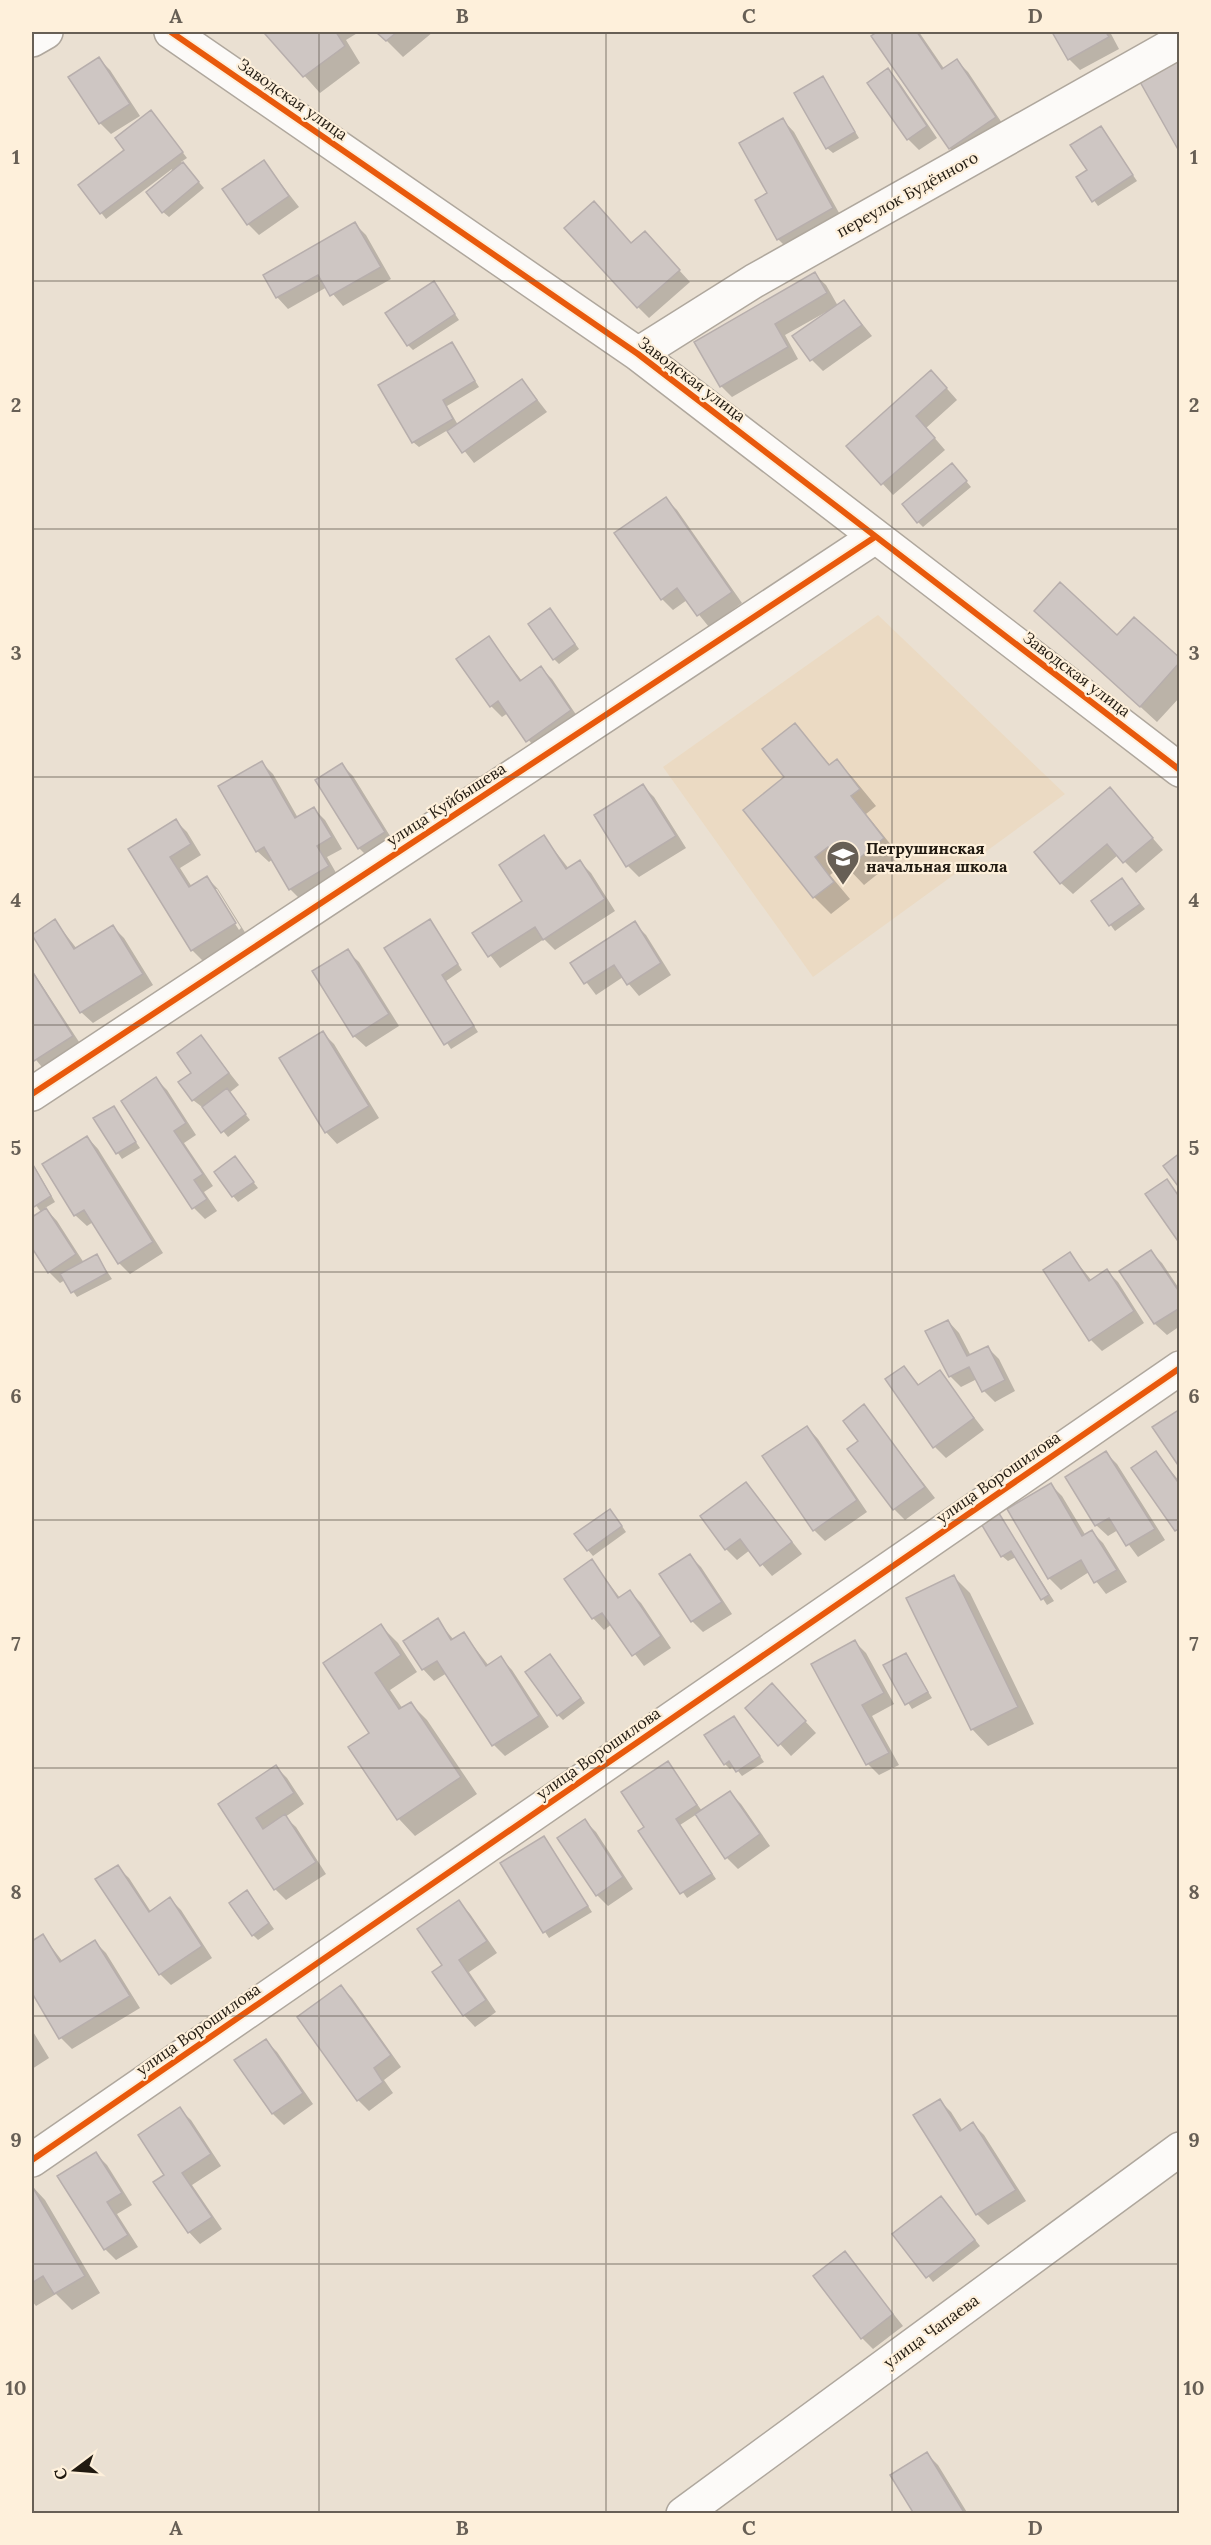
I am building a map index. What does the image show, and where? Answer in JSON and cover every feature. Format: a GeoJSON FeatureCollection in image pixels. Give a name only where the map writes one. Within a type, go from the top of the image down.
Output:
{"type":"FeatureCollection","features":[{"type":"Feature","properties":{"kind":"street"},"geometry":{"type":"LineString","coordinates":[[32,39],[46,32]]}},
{"type":"Feature","properties":{"kind":"street","name":"Заводская улица"},"geometry":{"type":"LineString","coordinates":[[171,32],[638,354],[875,537],[1173,753]]}},
{"type":"Feature","properties":{"kind":"street","name":"переулок Будённого"},"geometry":{"type":"LineString","coordinates":[[638,354],[754,281],[1179,41]]}},
{"type":"Feature","properties":{"kind":"street","name":"улица Куйбышева"},"geometry":{"type":"LineString","coordinates":[[32,1095],[875,537]]}},
{"type":"Feature","properties":{"kind":"street","name":"улица Ворошилова"},"geometry":{"type":"LineString","coordinates":[[32,2160],[1179,1368]]}},
{"type":"Feature","properties":{"kind":"street","name":"улица Чапаева"},"geometry":{"type":"LineString","coordinates":[[683,2514],[1179,2149]]}},
{"type":"Feature","properties":{"kind":"shaded area","name":"Петрушинская начальная школа"},"geometry":{"type":"Polygon","coordinates":[[[878,615],[1065,794],[813,977],[663,767],[878,615]]]}},
{"type":"Feature","properties":{"kind":"building"},"geometry":{"type":"Polygon","coordinates":[[[269,32],[336,32],[345,46],[303,77],[265,34],[269,32]]]}},
{"type":"Feature","properties":{"kind":"building"},"geometry":{"type":"Polygon","coordinates":[[[376,32],[397,32],[386,41],[376,32]]]}},
{"type":"Feature","properties":{"kind":"building"},"geometry":{"type":"Polygon","coordinates":[[[877,32],[917,32],[942,69],[957,59],[996,117],[949,149],[871,36],[877,32]]]}},
{"type":"Feature","properties":{"kind":"building"},"geometry":{"type":"Polygon","coordinates":[[[1052,32],[1106,32],[1109,37],[1068,60],[1052,32]]]}},
{"type":"Feature","properties":{"kind":"building"},"geometry":{"type":"Polygon","coordinates":[[[99,57],[130,104],[99,124],[68,77],[99,57]]]}},
{"type":"Feature","properties":{"kind":"building"},"geometry":{"type":"Polygon","coordinates":[[[1180,58],[1180,153],[1139,80],[1180,58]]]}},
{"type":"Feature","properties":{"kind":"building"},"geometry":{"type":"Polygon","coordinates":[[[888,68],[927,126],[907,140],[867,83],[888,68]]]}},
{"type":"Feature","properties":{"kind":"building"},"geometry":{"type":"Polygon","coordinates":[[[823,76],[855,132],[826,149],[794,93],[823,76]]]}},
{"type":"Feature","properties":{"kind":"building"},"geometry":{"type":"Polygon","coordinates":[[[151,110],[183,152],[100,214],[78,185],[124,150],[115,138],[151,110]]]}},
{"type":"Feature","properties":{"kind":"building"},"geometry":{"type":"Polygon","coordinates":[[[783,118],[833,208],[777,240],[755,200],[767,193],[739,143],[783,118]]]}},
{"type":"Feature","properties":{"kind":"building"},"geometry":{"type":"Polygon","coordinates":[[[1101,126],[1133,175],[1092,202],[1076,177],[1087,170],[1070,145],[1101,126]]]}},
{"type":"Feature","properties":{"kind":"building"},"geometry":{"type":"Polygon","coordinates":[[[264,160],[289,196],[247,225],[222,189],[264,160]]]}},
{"type":"Feature","properties":{"kind":"building"},"geometry":{"type":"Polygon","coordinates":[[[183,162],[199,182],[162,213],[146,192],[183,162]]]}},
{"type":"Feature","properties":{"kind":"building"},"geometry":{"type":"Polygon","coordinates":[[[594,201],[631,243],[645,231],[680,270],[637,308],[564,228],[594,201]]]}},
{"type":"Feature","properties":{"kind":"building"},"geometry":{"type":"Polygon","coordinates":[[[355,222],[381,267],[330,296],[318,275],[276,298],[263,275],[355,222]]]}},
{"type":"Feature","properties":{"kind":"building"},"geometry":{"type":"Polygon","coordinates":[[[815,272],[827,293],[775,324],[788,347],[720,387],[694,342],[815,272]]]}},
{"type":"Feature","properties":{"kind":"building"},"geometry":{"type":"Polygon","coordinates":[[[434,281],[455,314],[407,346],[385,313],[434,281]]]}},
{"type":"Feature","properties":{"kind":"building"},"geometry":{"type":"Polygon","coordinates":[[[844,300],[862,325],[810,361],[792,336],[844,300]]]}},
{"type":"Feature","properties":{"kind":"building"},"geometry":{"type":"Polygon","coordinates":[[[452,342],[475,381],[443,400],[453,419],[412,443],[378,385],[452,342]]]}},
{"type":"Feature","properties":{"kind":"building"},"geometry":{"type":"Polygon","coordinates":[[[931,370],[947,388],[916,416],[935,438],[881,485],[846,446],[931,370]]]}},
{"type":"Feature","properties":{"kind":"building"},"geometry":{"type":"Polygon","coordinates":[[[522,379],[537,400],[462,453],[447,431],[522,379]]]}},
{"type":"Feature","properties":{"kind":"building"},"geometry":{"type":"Polygon","coordinates":[[[952,463],[967,481],[917,523],[902,504],[952,463]]]}},
{"type":"Feature","properties":{"kind":"building"},"geometry":{"type":"Polygon","coordinates":[[[666,497],[732,592],[697,616],[677,588],[661,600],[614,533],[666,497]]]}},
{"type":"Feature","properties":{"kind":"building"},"geometry":{"type":"Polygon","coordinates":[[[1060,582],[1117,635],[1134,617],[1180,658],[1180,662],[1140,707],[1034,611],[1060,582]]]}},
{"type":"Feature","properties":{"kind":"building"},"geometry":{"type":"Polygon","coordinates":[[[550,608],[575,644],[553,660],[528,624],[550,608]]]}},
{"type":"Feature","properties":{"kind":"building"},"geometry":{"type":"Polygon","coordinates":[[[489,636],[520,681],[541,666],[571,710],[526,742],[498,701],[490,707],[456,659],[489,636]]]}},
{"type":"Feature","properties":{"kind":"building"},"geometry":{"type":"Polygon","coordinates":[[[795,723],[829,765],[837,759],[860,789],[851,796],[884,838],[846,869],[828,847],[815,857],[834,882],[813,898],[743,810],[784,777],[762,749],[795,723]]]}},
{"type":"Feature","properties":{"kind":"building"},"geometry":{"type":"Polygon","coordinates":[[[262,761],[295,818],[314,807],[332,837],[317,846],[329,866],[289,890],[264,847],[256,852],[218,786],[262,761]]]}},
{"type":"Feature","properties":{"kind":"building"},"geometry":{"type":"Polygon","coordinates":[[[342,763],[385,832],[358,849],[315,780],[342,763]]]}},
{"type":"Feature","properties":{"kind":"building"},"geometry":{"type":"Polygon","coordinates":[[[643,784],[676,836],[626,867],[594,815],[643,784]]]}},
{"type":"Feature","properties":{"kind":"building"},"geometry":{"type":"Polygon","coordinates":[[[1110,787],[1153,838],[1123,863],[1107,844],[1060,884],[1034,852],[1110,787]]]}},
{"type":"Feature","properties":{"kind":"building"},"geometry":{"type":"Polygon","coordinates":[[[176,819],[191,844],[170,857],[189,887],[207,876],[236,923],[191,951],[128,849],[176,819]]]}},
{"type":"Feature","properties":{"kind":"building"},"geometry":{"type":"Polygon","coordinates":[[[544,835],[566,869],[580,860],[605,899],[543,940],[535,927],[488,957],[472,933],[522,901],[499,865],[544,835]]]}},
{"type":"Feature","properties":{"kind":"building"},"geometry":{"type":"Polygon","coordinates":[[[1122,878],[1140,904],[1109,926],[1091,901],[1122,878]]]}},
{"type":"Feature","properties":{"kind":"building"},"geometry":{"type":"Polygon","coordinates":[[[55,919],[74,949],[113,925],[143,974],[80,1013],[32,935],[55,919]]]}},
{"type":"Feature","properties":{"kind":"building"},"geometry":{"type":"Polygon","coordinates":[[[430,919],[458,964],[442,975],[474,1026],[444,1045],[384,948],[430,919]]]}},
{"type":"Feature","properties":{"kind":"building"},"geometry":{"type":"Polygon","coordinates":[[[635,921],[661,963],[627,985],[614,965],[584,984],[570,963],[635,921]]]}},
{"type":"Feature","properties":{"kind":"building"},"geometry":{"type":"Polygon","coordinates":[[[348,949],[389,1014],[353,1037],[312,971],[348,949]]]}},
{"type":"Feature","properties":{"kind":"building"},"geometry":{"type":"Polygon","coordinates":[[[32,971],[73,1036],[34,1061],[32,1058],[32,971]]]}},
{"type":"Feature","properties":{"kind":"building"},"geometry":{"type":"Polygon","coordinates":[[[323,1031],[369,1106],[325,1133],[279,1058],[323,1031]]]}},
{"type":"Feature","properties":{"kind":"building"},"geometry":{"type":"Polygon","coordinates":[[[201,1035],[229,1073],[192,1101],[178,1082],[191,1073],[177,1053],[201,1035]]]}},
{"type":"Feature","properties":{"kind":"building"},"geometry":{"type":"Polygon","coordinates":[[[156,1077],[186,1123],[174,1131],[203,1174],[194,1180],[207,1199],[192,1209],[121,1101],[156,1077]]]}},
{"type":"Feature","properties":{"kind":"building"},"geometry":{"type":"Polygon","coordinates":[[[227,1088],[246,1114],[221,1133],[202,1107],[227,1088]]]}},
{"type":"Feature","properties":{"kind":"building"},"geometry":{"type":"Polygon","coordinates":[[[114,1106],[136,1142],[116,1154],[93,1118],[114,1106]]]}},
{"type":"Feature","properties":{"kind":"building"},"geometry":{"type":"Polygon","coordinates":[[[87,1136],[153,1242],[118,1264],[84,1210],[74,1216],[42,1164],[87,1136]]]}},
{"type":"Feature","properties":{"kind":"building"},"geometry":{"type":"Polygon","coordinates":[[[1180,1153],[1180,1185],[1178,1186],[1163,1166],[1180,1153]]]}},
{"type":"Feature","properties":{"kind":"building"},"geometry":{"type":"Polygon","coordinates":[[[235,1156],[254,1182],[232,1197],[214,1172],[235,1156]]]}},
{"type":"Feature","properties":{"kind":"building"},"geometry":{"type":"Polygon","coordinates":[[[32,1163],[51,1196],[34,1207],[32,1203],[32,1163]]]}},
{"type":"Feature","properties":{"kind":"building"},"geometry":{"type":"Polygon","coordinates":[[[1167,1179],[1180,1198],[1180,1244],[1145,1194],[1167,1179]]]}},
{"type":"Feature","properties":{"kind":"building"},"geometry":{"type":"Polygon","coordinates":[[[46,1208],[76,1254],[48,1273],[32,1248],[32,1217],[46,1208]]]}},
{"type":"Feature","properties":{"kind":"building"},"geometry":{"type":"Polygon","coordinates":[[[1151,1250],[1180,1293],[1180,1308],[1154,1324],[1119,1271],[1151,1250]]]}},
{"type":"Feature","properties":{"kind":"building"},"geometry":{"type":"Polygon","coordinates":[[[1070,1252],[1089,1281],[1107,1269],[1134,1311],[1089,1341],[1043,1270],[1070,1252]]]}},
{"type":"Feature","properties":{"kind":"building"},"geometry":{"type":"Polygon","coordinates":[[[97,1254],[107,1273],[71,1293],[60,1274],[97,1254]]]}},
{"type":"Feature","properties":{"kind":"building"},"geometry":{"type":"Polygon","coordinates":[[[948,1320],[967,1356],[988,1346],[1005,1380],[982,1392],[969,1367],[949,1377],[925,1331],[948,1320]]]}},
{"type":"Feature","properties":{"kind":"building"},"geometry":{"type":"Polygon","coordinates":[[[904,1366],[918,1385],[940,1370],[974,1418],[933,1448],[885,1379],[904,1366]]]}},
{"type":"Feature","properties":{"kind":"building"},"geometry":{"type":"Polygon","coordinates":[[[864,1404],[925,1487],[893,1510],[847,1449],[858,1441],[843,1421],[864,1404]]]}},
{"type":"Feature","properties":{"kind":"building"},"geometry":{"type":"Polygon","coordinates":[[[1180,1409],[1180,1468],[1152,1427],[1180,1409]]]}},
{"type":"Feature","properties":{"kind":"building"},"geometry":{"type":"Polygon","coordinates":[[[807,1426],[857,1500],[813,1531],[762,1456],[807,1426]]]}},
{"type":"Feature","properties":{"kind":"building"},"geometry":{"type":"Polygon","coordinates":[[[1106,1451],[1155,1529],[1126,1546],[1109,1518],[1095,1526],[1065,1477],[1106,1451]]]}},
{"type":"Feature","properties":{"kind":"building"},"geometry":{"type":"Polygon","coordinates":[[[1156,1451],[1180,1485],[1180,1528],[1175,1531],[1131,1468],[1156,1451]]]}},
{"type":"Feature","properties":{"kind":"building"},"geometry":{"type":"Polygon","coordinates":[[[746,1482],[792,1542],[760,1566],[740,1539],[725,1550],[700,1516],[746,1482]]]}},
{"type":"Feature","properties":{"kind":"building"},"geometry":{"type":"Polygon","coordinates":[[[1051,1483],[1082,1536],[1092,1530],[1117,1570],[1094,1583],[1081,1560],[1048,1579],[1007,1509],[1051,1483]]]}},
{"type":"Feature","properties":{"kind":"building"},"geometry":{"type":"Polygon","coordinates":[[[610,1509],[622,1526],[587,1551],[574,1534],[610,1509]]]}},
{"type":"Feature","properties":{"kind":"building"},"geometry":{"type":"Polygon","coordinates":[[[997,1510],[1049,1595],[1041,1600],[1011,1551],[1001,1557],[980,1522],[997,1510]]]}},
{"type":"Feature","properties":{"kind":"building"},"geometry":{"type":"Polygon","coordinates":[[[690,1554],[722,1602],[691,1622],[659,1574],[690,1554]]]}},
{"type":"Feature","properties":{"kind":"building"},"geometry":{"type":"Polygon","coordinates":[[[592,1559],[618,1598],[630,1590],[661,1636],[632,1656],[602,1613],[592,1619],[564,1579],[592,1559]]]}},
{"type":"Feature","properties":{"kind":"building"},"geometry":{"type":"Polygon","coordinates":[[[954,1575],[1018,1707],[971,1730],[906,1598],[954,1575]]]}},
{"type":"Feature","properties":{"kind":"building"},"geometry":{"type":"Polygon","coordinates":[[[438,1618],[451,1640],[464,1632],[486,1666],[501,1656],[539,1716],[492,1746],[437,1661],[422,1670],[403,1641],[438,1618]]]}},
{"type":"Feature","properties":{"kind":"building"},"geometry":{"type":"Polygon","coordinates":[[[381,1624],[401,1655],[375,1673],[399,1709],[411,1702],[461,1777],[397,1820],[348,1747],[369,1733],[323,1663],[381,1624]]]}},
{"type":"Feature","properties":{"kind":"building"},"geometry":{"type":"Polygon","coordinates":[[[855,1640],[884,1693],[862,1705],[889,1753],[866,1765],[811,1664],[855,1640]]]}},
{"type":"Feature","properties":{"kind":"building"},"geometry":{"type":"Polygon","coordinates":[[[906,1653],[928,1692],[905,1705],[883,1665],[906,1653]]]}},
{"type":"Feature","properties":{"kind":"building"},"geometry":{"type":"Polygon","coordinates":[[[550,1654],[581,1698],[557,1716],[525,1672],[550,1654]]]}},
{"type":"Feature","properties":{"kind":"building"},"geometry":{"type":"Polygon","coordinates":[[[772,1683],[806,1721],[778,1746],[745,1708],[772,1683]]]}},
{"type":"Feature","properties":{"kind":"building"},"geometry":{"type":"Polygon","coordinates":[[[734,1716],[760,1756],[736,1772],[729,1761],[724,1765],[704,1735],[734,1716]]]}},
{"type":"Feature","properties":{"kind":"building"},"geometry":{"type":"Polygon","coordinates":[[[668,1761],[697,1805],[676,1819],[712,1874],[680,1894],[638,1831],[644,1827],[621,1792],[668,1761]]]}},
{"type":"Feature","properties":{"kind":"building"},"geometry":{"type":"Polygon","coordinates":[[[276,1765],[294,1793],[256,1818],[263,1829],[285,1814],[316,1862],[274,1890],[218,1804],[276,1765]]]}},
{"type":"Feature","properties":{"kind":"building"},"geometry":{"type":"Polygon","coordinates":[[[730,1791],[760,1834],[725,1859],[695,1814],[730,1791]]]}},
{"type":"Feature","properties":{"kind":"building"},"geometry":{"type":"Polygon","coordinates":[[[585,1819],[623,1877],[596,1896],[557,1838],[585,1819]]]}},
{"type":"Feature","properties":{"kind":"building"},"geometry":{"type":"Polygon","coordinates":[[[544,1836],[588,1906],[543,1933],[500,1863],[544,1836]]]}},
{"type":"Feature","properties":{"kind":"building"},"geometry":{"type":"Polygon","coordinates":[[[118,1865],[149,1912],[170,1897],[202,1946],[159,1975],[95,1879],[118,1865]]]}},
{"type":"Feature","properties":{"kind":"building"},"geometry":{"type":"Polygon","coordinates":[[[247,1890],[269,1923],[252,1936],[229,1903],[247,1890]]]}},
{"type":"Feature","properties":{"kind":"building"},"geometry":{"type":"Polygon","coordinates":[[[459,1900],[487,1941],[459,1960],[486,2000],[463,2016],[432,1972],[442,1965],[417,1929],[459,1900]]]}},
{"type":"Feature","properties":{"kind":"building"},"geometry":{"type":"Polygon","coordinates":[[[43,1934],[60,1962],[95,1940],[130,1996],[59,2039],[32,1993],[32,1941],[43,1934]]]}},
{"type":"Feature","properties":{"kind":"building"},"geometry":{"type":"Polygon","coordinates":[[[341,1985],[391,2055],[374,2068],[383,2082],[357,2101],[297,2017],[341,1985]]]}},
{"type":"Feature","properties":{"kind":"building"},"geometry":{"type":"Polygon","coordinates":[[[266,2039],[303,2093],[272,2114],[234,2060],[266,2039]]]}},
{"type":"Feature","properties":{"kind":"building"},"geometry":{"type":"Polygon","coordinates":[[[940,2099],[960,2131],[973,2122],[1016,2190],[976,2215],[913,2115],[940,2099]]]}},
{"type":"Feature","properties":{"kind":"building"},"geometry":{"type":"Polygon","coordinates":[[[180,2107],[211,2154],[182,2173],[212,2217],[188,2233],[153,2182],[164,2175],[138,2135],[180,2107]]]}},
{"type":"Feature","properties":{"kind":"building"},"geometry":{"type":"Polygon","coordinates":[[[96,2152],[122,2193],[107,2202],[128,2235],[104,2250],[57,2176],[96,2152]]]}},
{"type":"Feature","properties":{"kind":"building"},"geometry":{"type":"Polygon","coordinates":[[[32,2186],[85,2276],[54,2294],[43,2276],[32,2283],[32,2186]]]}},
{"type":"Feature","properties":{"kind":"building"},"geometry":{"type":"Polygon","coordinates":[[[941,2196],[975,2240],[926,2278],[892,2234],[941,2196]]]}},
{"type":"Feature","properties":{"kind":"building"},"geometry":{"type":"Polygon","coordinates":[[[845,2251],[893,2314],[861,2339],[813,2276],[845,2251]]]}},
{"type":"Feature","properties":{"kind":"building"},"geometry":{"type":"Polygon","coordinates":[[[927,2452],[965,2514],[914,2514],[890,2475],[927,2452]]]}},
{"type":"Feature","properties":{"kind":"cycle path"},"geometry":{"type":"LineString","coordinates":[[171,32],[638,354],[1180,770]]}},
{"type":"Feature","properties":{"kind":"cycle path"},"geometry":{"type":"LineString","coordinates":[[32,1094],[875,537]]}},
{"type":"Feature","properties":{"kind":"cycle path"},"geometry":{"type":"LineString","coordinates":[[32,2160],[1180,1368]]}},
{"type":"Feature","properties":{"kind":"place","name":"Петрушинская начальная школа"},"geometry":{"type":"Point","coordinates":[843,886]}}]}
